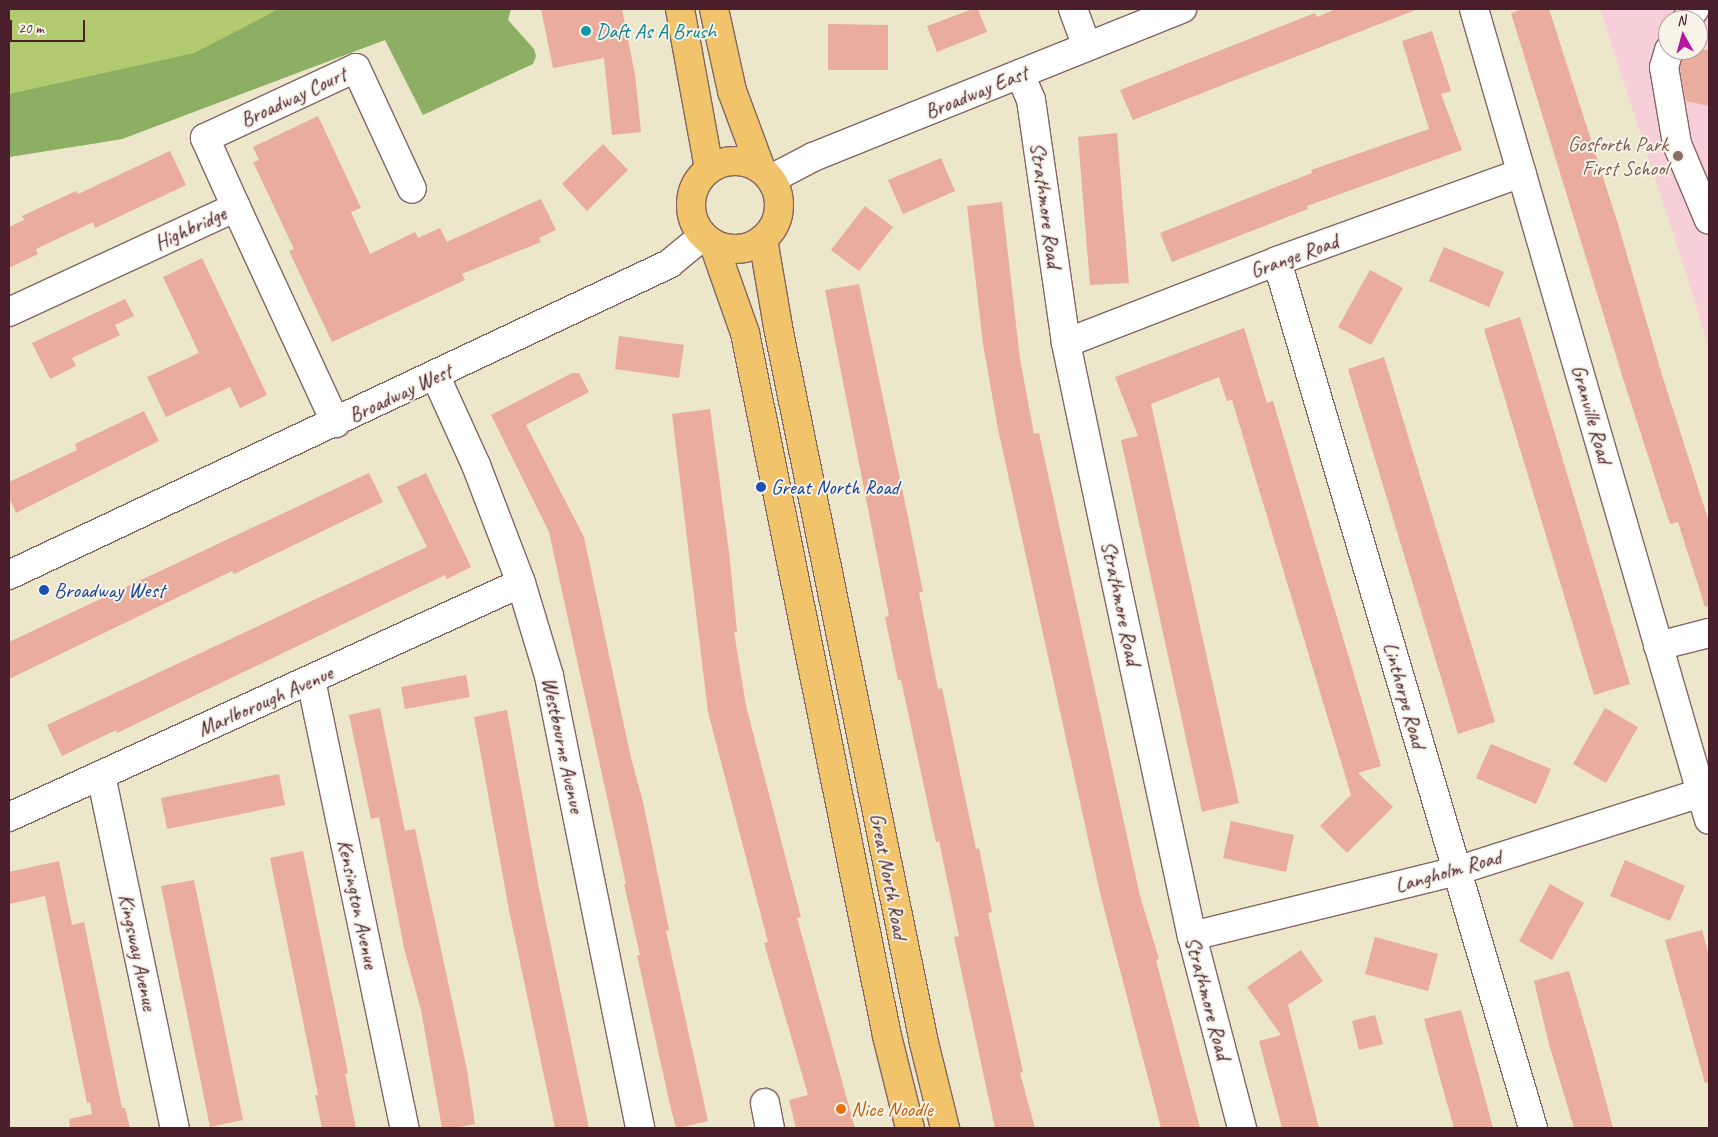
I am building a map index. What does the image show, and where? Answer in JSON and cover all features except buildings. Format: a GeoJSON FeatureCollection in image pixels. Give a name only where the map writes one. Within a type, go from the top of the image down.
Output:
{"type":"FeatureCollection","features":[{"type":"Feature","properties":{"kind":"main road"},"geometry":{"type":"LineString","coordinates":[[680,9],[709,168],[735,160],[766,174]]}},
{"type":"Feature","properties":{"kind":"main road"},"geometry":{"type":"LineString","coordinates":[[708,240],[740,249],[763,239],[778,217],[777,191],[766,174],[732,91],[714,9]]}},
{"type":"Feature","properties":{"kind":"main road","name":"Great North Road"},"geometry":{"type":"LineString","coordinates":[[709,168],[698,179],[691,193],[690,208],[694,223],[708,240],[745,333],[887,1036],[910,1128]]}},
{"type":"Feature","properties":{"kind":"main road","name":"Great North Road"},"geometry":{"type":"LineString","coordinates":[[763,239],[778,327],[922,1034],[945,1128]]}},
{"type":"Feature","properties":{"kind":"street"},"geometry":{"type":"LineString","coordinates":[[1073,9],[1086,47]]}},
{"type":"Feature","properties":{"kind":"street","name":"Broadway East"},"geometry":{"type":"LineString","coordinates":[[766,174],[813,157],[1182,9]]}},
{"type":"Feature","properties":{"kind":"street","name":"Granville Road"},"geometry":{"type":"LineString","coordinates":[[1474,9],[1709,820]]}},
{"type":"Feature","properties":{"kind":"street"},"geometry":{"type":"LineString","coordinates":[[1666,60],[1664,67],[1678,144],[1709,220]]}},
{"type":"Feature","properties":{"kind":"street","name":"Broadway Court"},"geometry":{"type":"LineString","coordinates":[[236,207],[204,138],[356,68],[412,189]]}},
{"type":"Feature","properties":{"kind":"street","name":"Strathmore Road"},"geometry":{"type":"LineString","coordinates":[[1020,74],[1031,100],[1066,343],[1192,936],[1242,1128]]}},
{"type":"Feature","properties":{"kind":"street","name":"Grange Road"},"geometry":{"type":"LineString","coordinates":[[1066,343],[1277,261],[1522,173]]}},
{"type":"Feature","properties":{"kind":"street","name":"Highbridge"},"geometry":{"type":"LineString","coordinates":[[9,312],[236,207],[336,423]]}},
{"type":"Feature","properties":{"kind":"street","name":"Broadway West"},"geometry":{"type":"LineString","coordinates":[[9,575],[436,377],[669,264],[708,240]]}},
{"type":"Feature","properties":{"kind":"street","name":"Linthorpe Road"},"geometry":{"type":"LineString","coordinates":[[1277,261],[1533,1128]]}},
{"type":"Feature","properties":{"kind":"street","name":"Westbourne Avenue"},"geometry":{"type":"LineString","coordinates":[[436,377],[476,465],[521,583],[563,737],[640,1128]]}},
{"type":"Feature","properties":{"kind":"street","name":"Marlborough Avenue"},"geometry":{"type":"LineString","coordinates":[[9,818],[521,583]]}},
{"type":"Feature","properties":{"kind":"street"},"geometry":{"type":"LineString","coordinates":[[1658,646],[1709,633]]}},
{"type":"Feature","properties":{"kind":"street","name":"Kensington Avenue"},"geometry":{"type":"LineString","coordinates":[[311,680],[405,1128]]}},
{"type":"Feature","properties":{"kind":"street","name":"Kingsway Avenue"},"geometry":{"type":"LineString","coordinates":[[101,775],[175,1128]]}},
{"type":"Feature","properties":{"kind":"street","name":"Langholm Road"},"geometry":{"type":"LineString","coordinates":[[1192,936],[1456,871],[1701,793]]}},
{"type":"Feature","properties":{"kind":"shaded area","name":"Gosforth Park First School"},"geometry":{"type":"Polygon","coordinates":[[[1600,9],[1709,9],[1709,349],[1685,270],[1600,9]]]}},
{"type":"Feature","properties":{"kind":"green space"},"geometry":{"type":"Polygon","coordinates":[[[9,9],[466,9],[122,139],[9,157],[9,9]]]}},
{"type":"Feature","properties":{"kind":"green space"},"geometry":{"type":"Polygon","coordinates":[[[279,9],[511,9],[508,20],[534,49],[536,56],[533,64],[423,115],[385,40],[122,139],[9,157],[9,94],[194,53],[279,9]]]}},
{"type":"Feature","properties":{"kind":"place","name":"Daft As A Brush"},"geometry":{"type":"Point","coordinates":[586,31]}},
{"type":"Feature","properties":{"kind":"place","name":"Gosforth Park First School"},"geometry":{"type":"Point","coordinates":[1678,156]}},
{"type":"Feature","properties":{"kind":"place","name":"Great North Road"},"geometry":{"type":"Point","coordinates":[761,487]}},
{"type":"Feature","properties":{"kind":"place","name":"Broadway West"},"geometry":{"type":"Point","coordinates":[44,590]}},
{"type":"Feature","properties":{"kind":"place","name":"Nice Noodle"},"geometry":{"type":"Point","coordinates":[841,1109]}}]}
